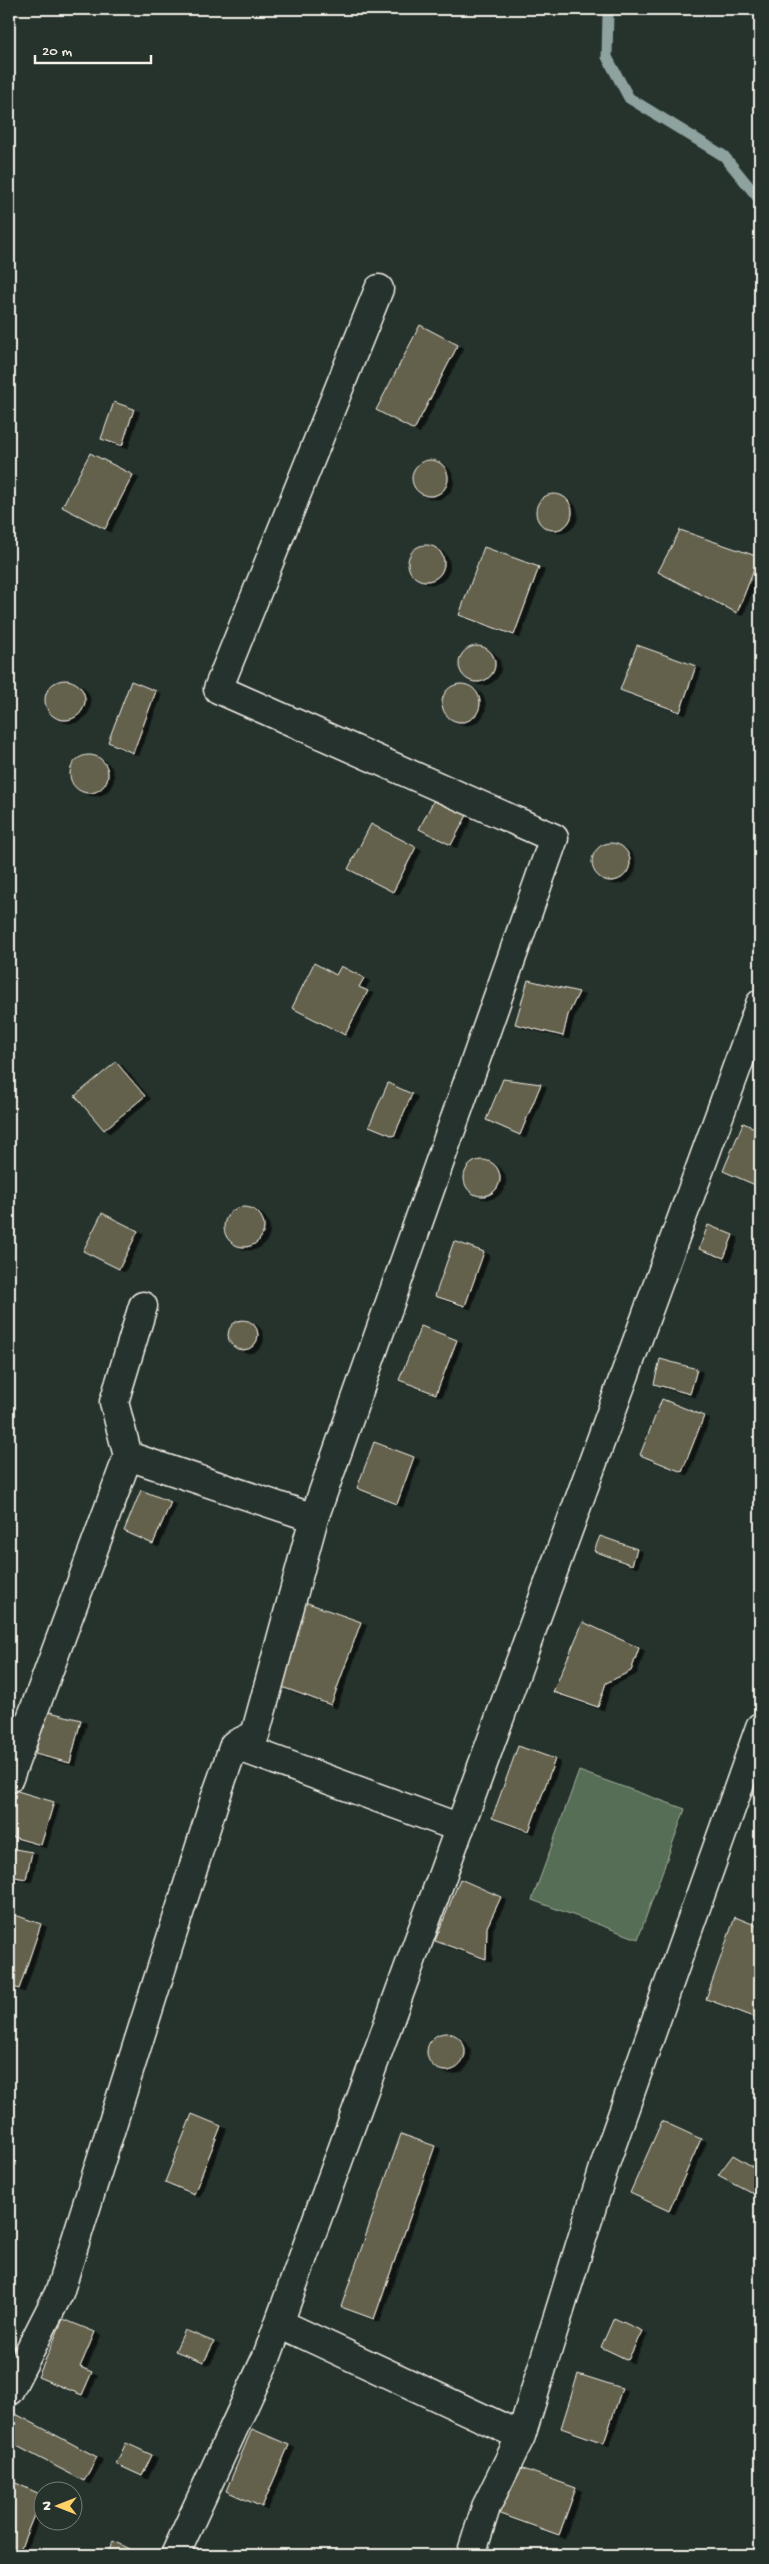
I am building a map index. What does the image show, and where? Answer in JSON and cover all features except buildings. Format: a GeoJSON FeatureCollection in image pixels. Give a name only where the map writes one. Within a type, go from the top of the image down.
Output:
{"type":"FeatureCollection","features":[{"type":"Feature","properties":{"kind":"street"},"geometry":{"type":"LineString","coordinates":[[9,2390],[60,2293],[215,1799],[234,1745],[255,1735],[314,1518],[554,838],[218,689],[379,289]]}},
{"type":"Feature","properties":{"kind":"street"},"geometry":{"type":"LineString","coordinates":[[174,2555],[267,2356],[760,1004]]}},
{"type":"Feature","properties":{"kind":"street"},"geometry":{"type":"LineString","coordinates":[[9,1778],[128,1456],[114,1402],[143,1306]]}},
{"type":"Feature","properties":{"kind":"street"},"geometry":{"type":"LineString","coordinates":[[128,1456],[314,1518]]}},
{"type":"Feature","properties":{"kind":"street"},"geometry":{"type":"LineString","coordinates":[[471,2555],[486,2507],[520,2436],[607,2158],[760,1727]]}},
{"type":"Feature","properties":{"kind":"street"},"geometry":{"type":"LineString","coordinates":[[234,1745],[460,1828]]}},
{"type":"Feature","properties":{"kind":"street"},"geometry":{"type":"LineString","coordinates":[[279,2323],[520,2436]]}},
{"type":"Feature","properties":{"kind":"green space"},"geometry":{"type":"Polygon","coordinates":[[[579,1771],[685,1809],[638,1939],[532,1900],[579,1771]]]}},
{"type":"Feature","properties":{"kind":"waterway"},"geometry":{"type":"LineString","coordinates":[[606,9],[608,13],[607,57],[629,98],[724,156],[760,200]]}}]}
